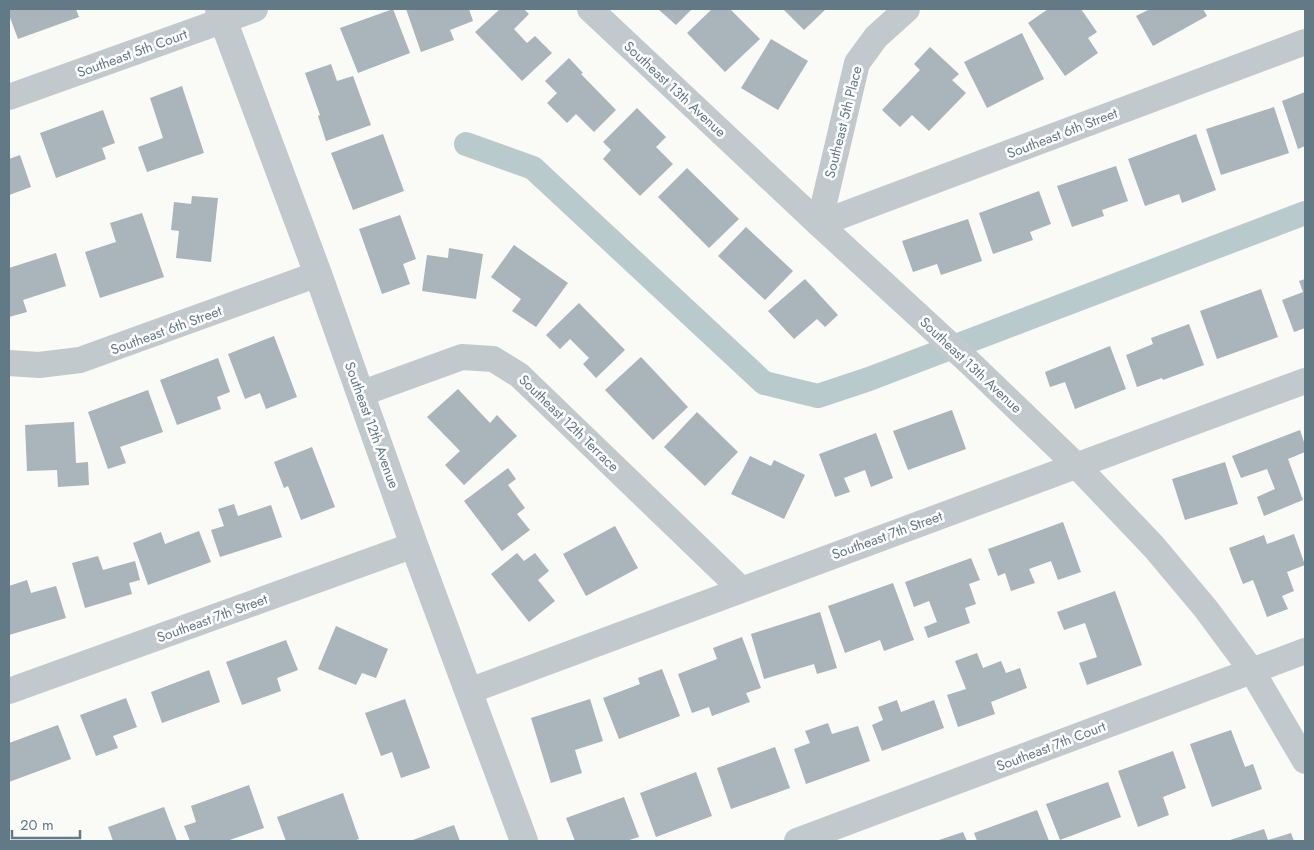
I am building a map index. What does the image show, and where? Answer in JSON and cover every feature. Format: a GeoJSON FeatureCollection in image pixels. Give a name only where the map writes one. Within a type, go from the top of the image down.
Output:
{"type":"FeatureCollection","features":[{"type":"Feature","properties":{"kind":"street","name":"Southeast 5th Court"},"geometry":{"type":"LineString","coordinates":[[9,97],[221,14],[254,9]]}},
{"type":"Feature","properties":{"kind":"street","name":"Southeast 13th Avenue"},"geometry":{"type":"LineString","coordinates":[[590,9],[818,224],[970,363],[1076,465],[1154,547],[1206,609],[1252,671],[1305,761]]}},
{"type":"Feature","properties":{"kind":"street","name":"Southeast 5th Place"},"geometry":{"type":"LineString","coordinates":[[818,224],[856,63],[876,36],[907,9]]}},
{"type":"Feature","properties":{"kind":"street","name":"Southeast 12th Avenue"},"geometry":{"type":"LineString","coordinates":[[221,14],[318,274],[414,545],[524,841]]}},
{"type":"Feature","properties":{"kind":"street","name":"Southeast 6th Street"},"geometry":{"type":"LineString","coordinates":[[818,224],[1305,42]]}},
{"type":"Feature","properties":{"kind":"street","name":"Southeast 6th Street"},"geometry":{"type":"LineString","coordinates":[[9,363],[40,365],[80,360],[318,274]]}},
{"type":"Feature","properties":{"kind":"street","name":"Southeast 12th Terrace"},"geometry":{"type":"LineString","coordinates":[[360,394],[462,357],[493,359],[519,375],[741,589]]}},
{"type":"Feature","properties":{"kind":"street","name":"Southeast 7th Street"},"geometry":{"type":"LineString","coordinates":[[469,691],[1305,380]]}},
{"type":"Feature","properties":{"kind":"street","name":"Southeast 7th Street"},"geometry":{"type":"LineString","coordinates":[[9,691],[414,545]]}},
{"type":"Feature","properties":{"kind":"street","name":"Southeast 7th Court"},"geometry":{"type":"LineString","coordinates":[[797,841],[1305,651]]}},
{"type":"Feature","properties":{"kind":"building"},"geometry":{"type":"Polygon","coordinates":[[[9,9],[76,9],[79,17],[18,39],[9,15],[9,9]]]}},
{"type":"Feature","properties":{"kind":"building"},"geometry":{"type":"Polygon","coordinates":[[[393,9],[410,53],[358,73],[340,28],[393,9]]]}},
{"type":"Feature","properties":{"kind":"building"},"geometry":{"type":"Polygon","coordinates":[[[406,9],[469,9],[473,21],[450,30],[454,40],[421,52],[406,9]]]}},
{"type":"Feature","properties":{"kind":"building"},"geometry":{"type":"Polygon","coordinates":[[[500,9],[524,9],[529,14],[514,29],[527,43],[535,36],[552,53],[522,81],[475,32],[500,9]]]}},
{"type":"Feature","properties":{"kind":"building"},"geometry":{"type":"Polygon","coordinates":[[[658,9],[692,9],[676,25],[658,9]]]}},
{"type":"Feature","properties":{"kind":"building"},"geometry":{"type":"Polygon","coordinates":[[[712,9],[730,9],[760,39],[725,72],[687,33],[712,9]]]}},
{"type":"Feature","properties":{"kind":"building"},"geometry":{"type":"Polygon","coordinates":[[[783,9],[826,9],[804,30],[783,9]]]}},
{"type":"Feature","properties":{"kind":"building"},"geometry":{"type":"Polygon","coordinates":[[[1048,9],[1081,9],[1097,32],[1088,38],[1098,53],[1065,76],[1028,23],[1048,9]]]}},
{"type":"Feature","properties":{"kind":"building"},"geometry":{"type":"Polygon","coordinates":[[[1150,9],[1203,9],[1207,16],[1153,46],[1136,16],[1150,9]]]}},
{"type":"Feature","properties":{"kind":"building"},"geometry":{"type":"Polygon","coordinates":[[[1022,33],[1044,79],[987,108],[964,62],[1022,33]]]}},
{"type":"Feature","properties":{"kind":"building"},"geometry":{"type":"Polygon","coordinates":[[[771,39],[808,61],[778,110],[741,88],[771,39]]]}},
{"type":"Feature","properties":{"kind":"building"},"geometry":{"type":"Polygon","coordinates":[[[930,47],[959,74],[952,80],[966,93],[929,131],[912,115],[900,127],[882,110],[920,70],[914,64],[930,47]]]}},
{"type":"Feature","properties":{"kind":"building"},"geometry":{"type":"Polygon","coordinates":[[[569,58],[583,73],[581,74],[616,110],[594,132],[576,114],[567,123],[547,103],[557,93],[545,81],[569,58]]]}},
{"type":"Feature","properties":{"kind":"building"},"geometry":{"type":"Polygon","coordinates":[[[331,64],[337,81],[353,76],[371,125],[326,141],[318,116],[320,115],[305,73],[331,64]]]}},
{"type":"Feature","properties":{"kind":"building"},"geometry":{"type":"Polygon","coordinates":[[[182,86],[204,153],[147,172],[138,147],[163,138],[150,98],[182,86]]]}},
{"type":"Feature","properties":{"kind":"building"},"geometry":{"type":"Polygon","coordinates":[[[1305,92],[1305,146],[1298,149],[1282,101],[1305,92]]]}},
{"type":"Feature","properties":{"kind":"building"},"geometry":{"type":"Polygon","coordinates":[[[1274,107],[1289,153],[1221,175],[1206,129],[1274,107]]]}},
{"type":"Feature","properties":{"kind":"building"},"geometry":{"type":"Polygon","coordinates":[[[637,108],[666,137],[656,147],[673,164],[640,196],[603,159],[611,150],[603,142],[637,108]]]}},
{"type":"Feature","properties":{"kind":"building"},"geometry":{"type":"Polygon","coordinates":[[[103,110],[115,143],[102,148],[106,159],[56,178],[40,133],[103,110]]]}},
{"type":"Feature","properties":{"kind":"building"},"geometry":{"type":"Polygon","coordinates":[[[383,134],[404,191],[353,210],[331,153],[383,134]]]}},
{"type":"Feature","properties":{"kind":"building"},"geometry":{"type":"Polygon","coordinates":[[[1196,134],[1216,190],[1182,203],[1179,194],[1145,206],[1128,159],[1196,134]]]}},
{"type":"Feature","properties":{"kind":"building"},"geometry":{"type":"Polygon","coordinates":[[[20,155],[31,187],[9,195],[9,159],[20,155]]]}},
{"type":"Feature","properties":{"kind":"building"},"geometry":{"type":"Polygon","coordinates":[[[1116,166],[1128,201],[1102,210],[1104,216],[1072,227],[1057,186],[1116,166]]]}},
{"type":"Feature","properties":{"kind":"building"},"geometry":{"type":"Polygon","coordinates":[[[687,168],[739,219],[709,248],[658,197],[687,168]]]}},
{"type":"Feature","properties":{"kind":"building"},"geometry":{"type":"Polygon","coordinates":[[[1039,191],[1051,224],[1030,232],[1033,240],[993,254],[979,213],[1039,191]]]}},
{"type":"Feature","properties":{"kind":"building"},"geometry":{"type":"Polygon","coordinates":[[[192,196],[218,198],[211,262],[176,258],[179,231],[171,230],[174,202],[191,204],[192,196]]]}},
{"type":"Feature","properties":{"kind":"building"},"geometry":{"type":"Polygon","coordinates":[[[142,213],[164,277],[100,298],[85,252],[116,242],[110,223],[142,213]]]}},
{"type":"Feature","properties":{"kind":"building"},"geometry":{"type":"Polygon","coordinates":[[[400,215],[416,259],[403,264],[410,284],[382,294],[359,229],[400,215]]]}},
{"type":"Feature","properties":{"kind":"building"},"geometry":{"type":"Polygon","coordinates":[[[968,219],[982,261],[941,275],[937,264],[913,272],[902,241],[968,219]]]}},
{"type":"Feature","properties":{"kind":"building"},"geometry":{"type":"Polygon","coordinates":[[[746,227],[793,271],[765,300],[718,256],[746,227]]]}},
{"type":"Feature","properties":{"kind":"building"},"geometry":{"type":"Polygon","coordinates":[[[514,245],[568,283],[536,327],[512,311],[521,299],[491,277],[514,245]]]}},
{"type":"Feature","properties":{"kind":"building"},"geometry":{"type":"Polygon","coordinates":[[[449,248],[483,254],[476,299],[422,291],[427,255],[448,258],[449,248]]]}},
{"type":"Feature","properties":{"kind":"building"},"geometry":{"type":"Polygon","coordinates":[[[56,253],[66,286],[23,300],[27,312],[9,317],[9,268],[56,253]]]}},
{"type":"Feature","properties":{"kind":"building"},"geometry":{"type":"Polygon","coordinates":[[[805,279],[838,315],[825,327],[817,319],[794,339],[768,311],[805,279]]]}},
{"type":"Feature","properties":{"kind":"building"},"geometry":{"type":"Polygon","coordinates":[[[1305,279],[1305,328],[1294,332],[1282,300],[1303,292],[1299,281],[1305,279]]]}},
{"type":"Feature","properties":{"kind":"building"},"geometry":{"type":"Polygon","coordinates":[[[1261,289],[1278,337],[1217,359],[1200,311],[1261,289]]]}},
{"type":"Feature","properties":{"kind":"building"},"geometry":{"type":"Polygon","coordinates":[[[579,303],[625,350],[596,378],[583,364],[589,358],[570,339],[560,349],[546,335],[579,303]]]}},
{"type":"Feature","properties":{"kind":"building"},"geometry":{"type":"Polygon","coordinates":[[[1189,324],[1204,365],[1137,387],[1126,355],[1153,344],[1151,338],[1189,324]]]}},
{"type":"Feature","properties":{"kind":"building"},"geometry":{"type":"Polygon","coordinates":[[[274,336],[297,397],[266,409],[260,393],[245,399],[228,354],[274,336]]]}},
{"type":"Feature","properties":{"kind":"building"},"geometry":{"type":"Polygon","coordinates":[[[1110,346],[1126,389],[1075,409],[1065,382],[1050,387],[1045,372],[1110,346]]]}},
{"type":"Feature","properties":{"kind":"building"},"geometry":{"type":"Polygon","coordinates":[[[641,357],[688,407],[653,440],[605,390],[641,357]]]}},
{"type":"Feature","properties":{"kind":"building"},"geometry":{"type":"Polygon","coordinates":[[[218,358],[230,392],[217,397],[221,409],[177,425],[160,380],[218,358]]]}},
{"type":"Feature","properties":{"kind":"building"},"geometry":{"type":"Polygon","coordinates":[[[458,389],[490,423],[497,415],[517,436],[464,485],[445,465],[460,451],[427,417],[458,389]]]}},
{"type":"Feature","properties":{"kind":"building"},"geometry":{"type":"Polygon","coordinates":[[[148,390],[163,432],[120,447],[126,463],[108,469],[88,412],[148,390]]]}},
{"type":"Feature","properties":{"kind":"building"},"geometry":{"type":"Polygon","coordinates":[[[952,410],[966,449],[908,470],[893,431],[952,410]]]}},
{"type":"Feature","properties":{"kind":"building"},"geometry":{"type":"Polygon","coordinates":[[[697,412],[738,452],[705,486],[664,447],[697,412]]]}},
{"type":"Feature","properties":{"kind":"building"},"geometry":{"type":"Polygon","coordinates":[[[74,422],[76,463],[88,462],[89,485],[58,487],[57,470],[27,471],[25,425],[74,422]]]}},
{"type":"Feature","properties":{"kind":"building"},"geometry":{"type":"Polygon","coordinates":[[[1300,430],[1305,445],[1305,452],[1288,459],[1303,500],[1264,516],[1257,497],[1275,489],[1267,469],[1241,478],[1232,456],[1300,430]]]}},
{"type":"Feature","properties":{"kind":"building"},"geometry":{"type":"Polygon","coordinates":[[[876,433],[893,478],[871,487],[865,470],[844,478],[850,492],[835,497],[819,454],[876,433]]]}},
{"type":"Feature","properties":{"kind":"building"},"geometry":{"type":"Polygon","coordinates":[[[312,447],[335,507],[301,520],[288,486],[284,488],[274,462],[312,447]]]}},
{"type":"Feature","properties":{"kind":"building"},"geometry":{"type":"Polygon","coordinates":[[[750,456],[771,466],[774,460],[805,475],[784,519],[731,494],[750,456]]]}},
{"type":"Feature","properties":{"kind":"building"},"geometry":{"type":"Polygon","coordinates":[[[1225,462],[1238,504],[1185,520],[1172,479],[1225,462]]]}},
{"type":"Feature","properties":{"kind":"building"},"geometry":{"type":"Polygon","coordinates":[[[508,468],[516,479],[508,485],[525,508],[517,514],[530,530],[502,551],[464,501],[508,468]]]}},
{"type":"Feature","properties":{"kind":"building"},"geometry":{"type":"Polygon","coordinates":[[[234,504],[238,516],[271,505],[282,537],[220,557],[211,530],[224,526],[218,509],[234,504]]]}},
{"type":"Feature","properties":{"kind":"building"},"geometry":{"type":"Polygon","coordinates":[[[1063,522],[1081,572],[1058,580],[1051,561],[1029,569],[1035,583],[1011,591],[1005,573],[998,576],[988,549],[1063,522]]]}},
{"type":"Feature","properties":{"kind":"building"},"geometry":{"type":"Polygon","coordinates":[[[615,526],[638,568],[586,596],[563,554],[615,526]]]}},
{"type":"Feature","properties":{"kind":"building"},"geometry":{"type":"Polygon","coordinates":[[[199,531],[211,562],[148,585],[133,543],[161,532],[165,544],[199,531]]]}},
{"type":"Feature","properties":{"kind":"building"},"geometry":{"type":"Polygon","coordinates":[[[1294,534],[1305,565],[1287,572],[1294,591],[1282,596],[1288,609],[1267,617],[1253,580],[1243,584],[1229,548],[1264,535],[1267,544],[1294,534]]]}},
{"type":"Feature","properties":{"kind":"building"},"geometry":{"type":"Polygon","coordinates":[[[517,553],[524,561],[535,553],[549,571],[538,580],[555,601],[529,622],[491,574],[517,553]]]}},
{"type":"Feature","properties":{"kind":"building"},"geometry":{"type":"Polygon","coordinates":[[[98,556],[103,570],[135,561],[140,580],[129,583],[132,594],[85,608],[72,563],[98,556]]]}},
{"type":"Feature","properties":{"kind":"building"},"geometry":{"type":"Polygon","coordinates":[[[971,558],[980,580],[969,584],[976,604],[965,608],[970,623],[928,638],[924,627],[937,622],[929,601],[914,607],[905,582],[971,558]]]}},
{"type":"Feature","properties":{"kind":"building"},"geometry":{"type":"Polygon","coordinates":[[[27,580],[31,593],[56,586],[66,618],[9,635],[9,586],[27,580]]]}},
{"type":"Feature","properties":{"kind":"building"},"geometry":{"type":"Polygon","coordinates":[[[893,583],[914,640],[884,651],[880,640],[845,653],[828,606],[893,583]]]}},
{"type":"Feature","properties":{"kind":"building"},"geometry":{"type":"Polygon","coordinates":[[[1115,591],[1142,665],[1087,685],[1079,663],[1097,657],[1085,623],[1064,630],[1057,612],[1115,591]]]}},
{"type":"Feature","properties":{"kind":"building"},"geometry":{"type":"Polygon","coordinates":[[[820,612],[837,668],[817,674],[814,664],[764,679],[751,634],[820,612]]]}},
{"type":"Feature","properties":{"kind":"building"},"geometry":{"type":"Polygon","coordinates":[[[336,626],[388,649],[376,678],[362,673],[356,685],[318,669],[336,626]]]}},
{"type":"Feature","properties":{"kind":"building"},"geometry":{"type":"Polygon","coordinates":[[[742,637],[761,688],[746,693],[750,702],[712,716],[709,707],[692,713],[678,674],[717,659],[713,648],[742,637]]]}},
{"type":"Feature","properties":{"kind":"building"},"geometry":{"type":"Polygon","coordinates":[[[286,640],[298,670],[277,678],[281,691],[242,705],[226,662],[286,640]]]}},
{"type":"Feature","properties":{"kind":"building"},"geometry":{"type":"Polygon","coordinates":[[[977,653],[983,668],[1001,661],[1006,673],[1020,668],[1027,688],[991,702],[995,714],[958,727],[947,695],[966,689],[955,661],[977,653]]]}},
{"type":"Feature","properties":{"kind":"building"},"geometry":{"type":"Polygon","coordinates":[[[662,669],[680,716],[619,739],[603,698],[640,684],[638,678],[662,669]]]}},
{"type":"Feature","properties":{"kind":"building"},"geometry":{"type":"Polygon","coordinates":[[[209,670],[220,702],[162,723],[151,692],[209,670]]]}},
{"type":"Feature","properties":{"kind":"building"},"geometry":{"type":"Polygon","coordinates":[[[126,698],[137,727],[113,736],[118,748],[96,756],[80,715],[126,698]]]}},
{"type":"Feature","properties":{"kind":"building"},"geometry":{"type":"Polygon","coordinates":[[[405,699],[430,768],[401,778],[392,752],[381,756],[365,713],[405,699]]]}},
{"type":"Feature","properties":{"kind":"building"},"geometry":{"type":"Polygon","coordinates":[[[590,699],[603,741],[575,750],[582,773],[551,783],[531,718],[590,699]]]}},
{"type":"Feature","properties":{"kind":"building"},"geometry":{"type":"Polygon","coordinates":[[[897,700],[901,712],[934,700],[944,728],[882,751],[872,725],[883,720],[878,707],[897,700]]]}},
{"type":"Feature","properties":{"kind":"building"},"geometry":{"type":"Polygon","coordinates":[[[828,723],[832,734],[858,726],[870,761],[806,784],[794,749],[810,743],[805,731],[828,723]]]}},
{"type":"Feature","properties":{"kind":"building"},"geometry":{"type":"Polygon","coordinates":[[[58,725],[71,759],[9,782],[9,743],[58,725]]]}},
{"type":"Feature","properties":{"kind":"building"},"geometry":{"type":"Polygon","coordinates":[[[1231,730],[1245,767],[1253,764],[1262,789],[1212,807],[1190,744],[1231,730]]]}},
{"type":"Feature","properties":{"kind":"building"},"geometry":{"type":"Polygon","coordinates":[[[775,747],[790,788],[731,809],[717,768],[775,747]]]}},
{"type":"Feature","properties":{"kind":"building"},"geometry":{"type":"Polygon","coordinates":[[[1173,751],[1186,788],[1163,797],[1169,815],[1138,827],[1118,771],[1173,751]]]}},
{"type":"Feature","properties":{"kind":"building"},"geometry":{"type":"Polygon","coordinates":[[[696,772],[712,816],[656,837],[640,793],[696,772]]]}},
{"type":"Feature","properties":{"kind":"building"},"geometry":{"type":"Polygon","coordinates":[[[1108,782],[1121,817],[1060,840],[1046,804],[1108,782]]]}},
{"type":"Feature","properties":{"kind":"building"},"geometry":{"type":"Polygon","coordinates":[[[249,785],[264,828],[227,841],[190,841],[184,826],[196,822],[191,806],[249,785]]]}},
{"type":"Feature","properties":{"kind":"building"},"geometry":{"type":"Polygon","coordinates":[[[343,793],[359,839],[353,841],[286,841],[277,817],[343,793]]]}},
{"type":"Feature","properties":{"kind":"building"},"geometry":{"type":"Polygon","coordinates":[[[624,797],[639,837],[626,841],[575,841],[566,818],[624,797]]]}},
{"type":"Feature","properties":{"kind":"building"},"geometry":{"type":"Polygon","coordinates":[[[164,807],[177,841],[113,841],[108,827],[164,807]]]}},
{"type":"Feature","properties":{"kind":"building"},"geometry":{"type":"Polygon","coordinates":[[[1037,810],[1049,841],[977,841],[974,833],[1037,810]]]}},
{"type":"Feature","properties":{"kind":"building"},"geometry":{"type":"Polygon","coordinates":[[[454,825],[460,841],[410,841],[454,825]]]}},
{"type":"Feature","properties":{"kind":"building"},"geometry":{"type":"Polygon","coordinates":[[[1264,829],[1268,840],[1291,833],[1294,841],[1227,841],[1264,829]]]}},
{"type":"Feature","properties":{"kind":"building"},"geometry":{"type":"Polygon","coordinates":[[[963,832],[967,841],[936,841],[963,832]]]}},
{"type":"Feature","properties":{"kind":"waterway"},"geometry":{"type":"LineString","coordinates":[[466,144],[533,168],[764,383],[818,396],[869,379],[1305,213]]}}]}
